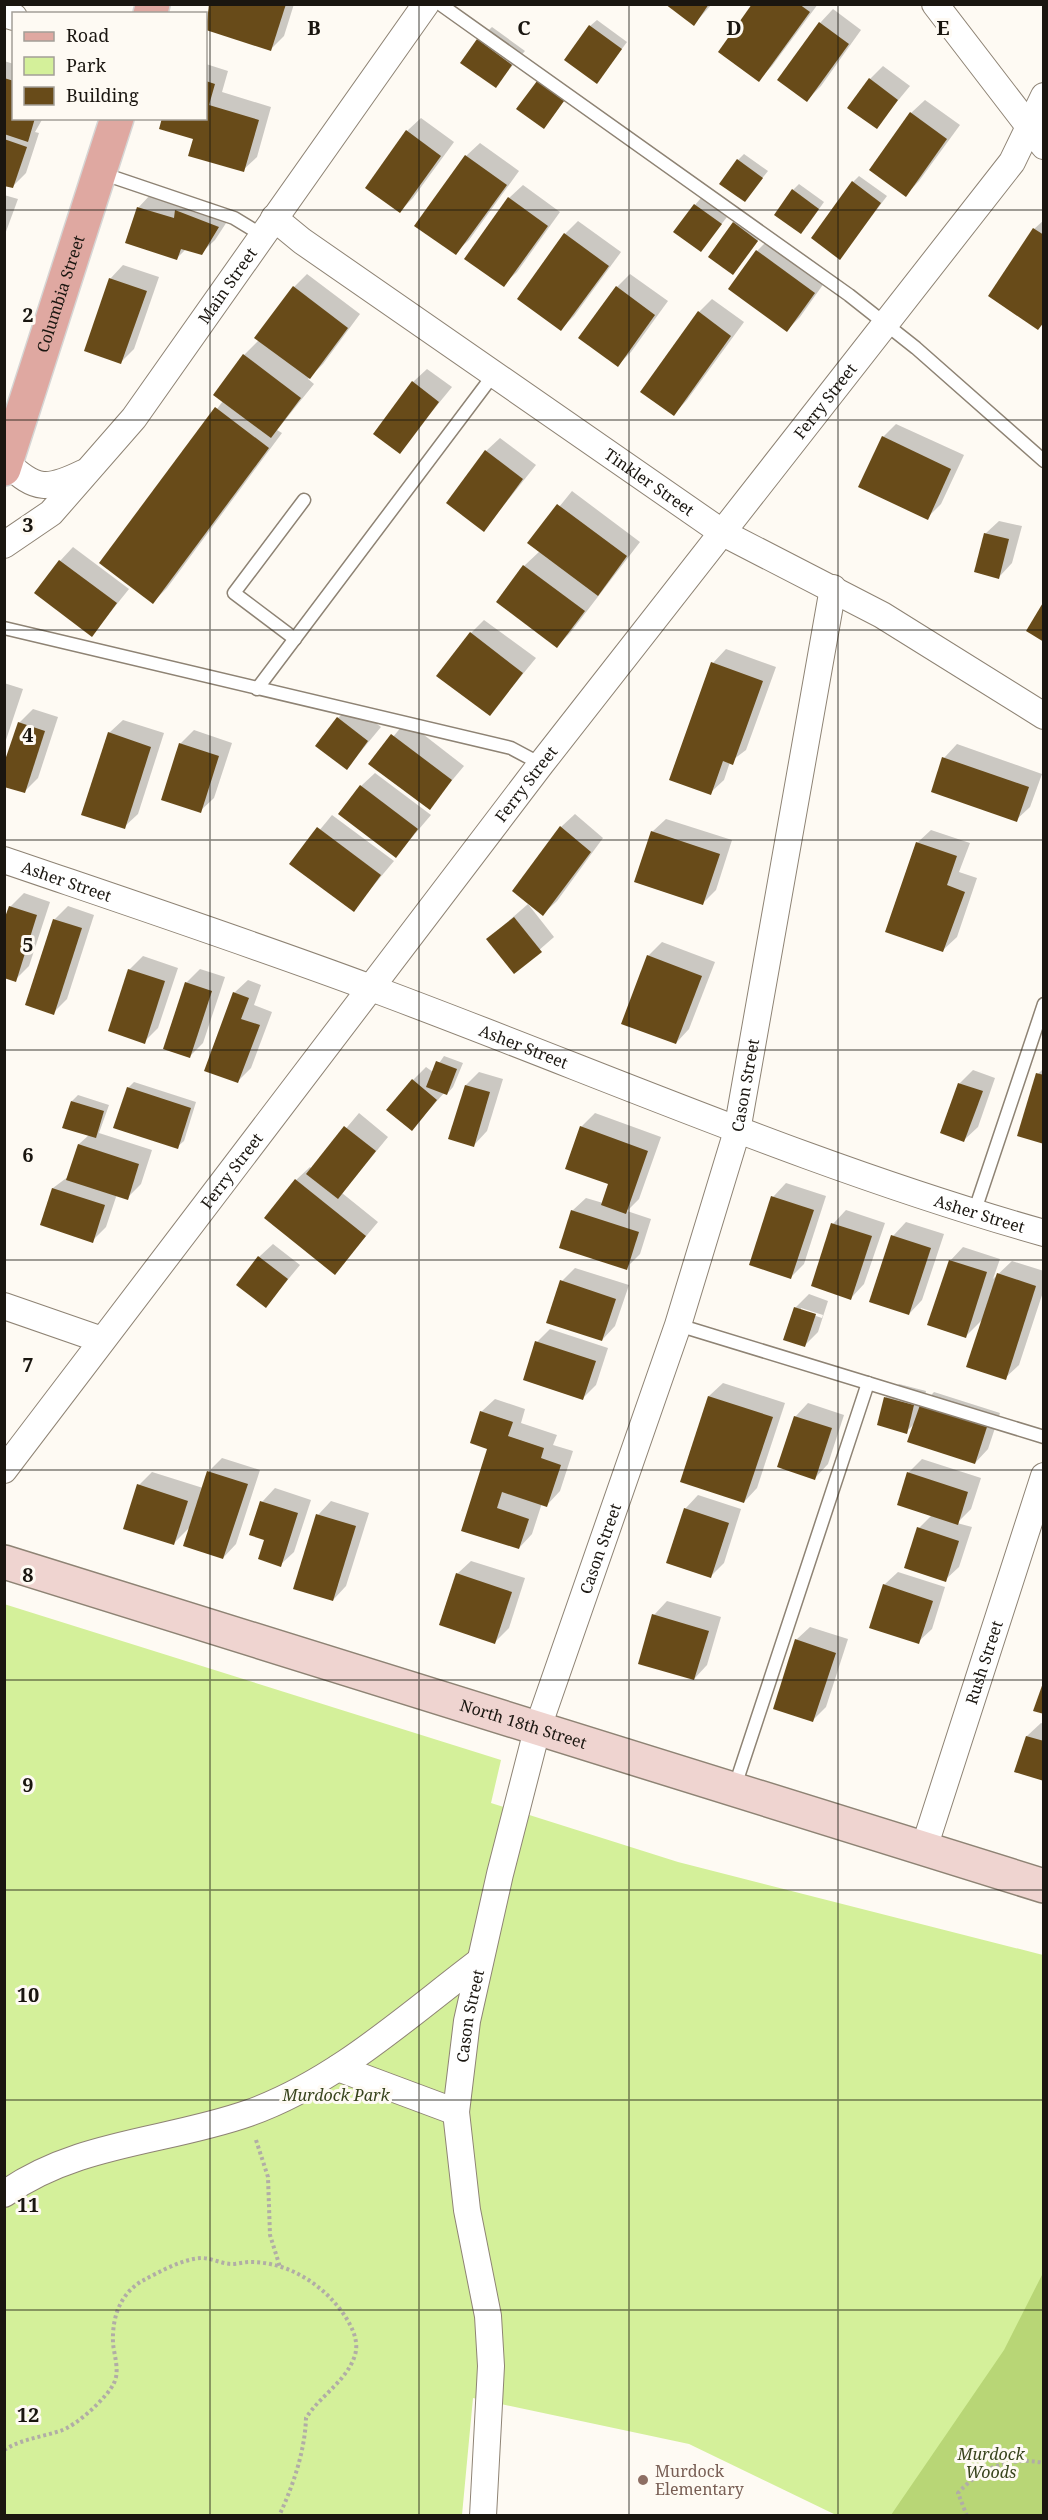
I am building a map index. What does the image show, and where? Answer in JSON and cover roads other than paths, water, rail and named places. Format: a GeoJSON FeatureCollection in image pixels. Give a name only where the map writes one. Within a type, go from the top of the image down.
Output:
{"type":"FeatureCollection","features":[{"type":"Feature","properties":{"kind":"main road","name":"Columbia Street"},"geometry":{"type":"LineString","coordinates":[[6,466],[116,120]]}},
{"type":"Feature","properties":{"kind":"main road","name":"North 18th Street"},"geometry":{"type":"LineString","coordinates":[[4,1562],[537,1730],[1044,1886]]}},
{"type":"Feature","properties":{"kind":"street"},"geometry":{"type":"LineString","coordinates":[[935,4],[1037,138]]}},
{"type":"Feature","properties":{"kind":"street","name":"Main Street"},"geometry":{"type":"LineString","coordinates":[[4,545],[51,513],[83,473],[134,418],[268,227],[413,9]]}},
{"type":"Feature","properties":{"kind":"street","name":"Ferry Street"},"geometry":{"type":"LineString","coordinates":[[4,1470],[541,764],[1012,162],[1037,138],[1044,96]]}},
{"type":"Feature","properties":{"kind":"street","name":"Tinkler Street"},"geometry":{"type":"LineString","coordinates":[[268,227],[494,374],[723,533],[882,615],[1044,716]]}},
{"type":"Feature","properties":{"kind":"street"},"geometry":{"type":"LineString","coordinates":[[6,466],[25,480],[40,485],[60,484],[83,473]]}},
{"type":"Feature","properties":{"kind":"street","name":"Cason Street"},"geometry":{"type":"LineString","coordinates":[[483,2516],[491,2366],[489,2326],[467,2210],[456,2112],[463,2050],[480,1961],[537,1730],[678,1325],[737,1131],[833,588]]}},
{"type":"Feature","properties":{"kind":"street","name":"Asher Street"},"geometry":{"type":"LineString","coordinates":[[4,860],[371,988],[737,1131],[973,1214],[1044,1233]]}},
{"type":"Feature","properties":{"kind":"street"},"geometry":{"type":"LineString","coordinates":[[4,1306],[102,1340]]}},
{"type":"Feature","properties":{"kind":"street","name":"Rush Street"},"geometry":{"type":"LineString","coordinates":[[924,1848],[1044,1476]]}},
{"type":"Feature","properties":{"kind":"street"},"geometry":{"type":"LineString","coordinates":[[4,2194],[25,2179],[63,2161],[248,2114],[287,2098],[338,2068],[480,1961]]}},
{"type":"Feature","properties":{"kind":"street"},"geometry":{"type":"LineString","coordinates":[[338,2068],[456,2112]]}},
{"type":"Feature","properties":{"kind":"lane"},"geometry":{"type":"LineString","coordinates":[[440,4],[849,295],[1044,461]]}},
{"type":"Feature","properties":{"kind":"lane"},"geometry":{"type":"LineString","coordinates":[[100,172],[234,218],[268,227]]}},
{"type":"Feature","properties":{"kind":"lane"},"geometry":{"type":"LineString","coordinates":[[257,689],[494,374]]}},
{"type":"Feature","properties":{"kind":"lane"},"geometry":{"type":"LineString","coordinates":[[295,639],[234,593],[303,500]]}},
{"type":"Feature","properties":{"kind":"lane"},"geometry":{"type":"LineString","coordinates":[[4,628],[511,748],[541,764]]}},
{"type":"Feature","properties":{"kind":"lane"},"geometry":{"type":"LineString","coordinates":[[973,1214],[1044,1004]]}},
{"type":"Feature","properties":{"kind":"lane"},"geometry":{"type":"LineString","coordinates":[[678,1325],[1044,1437]]}},
{"type":"Feature","properties":{"kind":"lane"},"geometry":{"type":"LineString","coordinates":[[734,1790],[868,1383]]}},
{"type":"Feature","properties":{"kind":"place","name":"Murdock Elementary"},"geometry":{"type":"Point","coordinates":[643,2480]}},
{"type":"Feature","properties":{"kind":"park label","name":"Murdock Park"},"geometry":{"type":"Point","coordinates":[336,2095]}},
{"type":"Feature","properties":{"kind":"park label","name":"Murdock Woods"},"geometry":{"type":"Point","coordinates":[991,2463]}}]}
